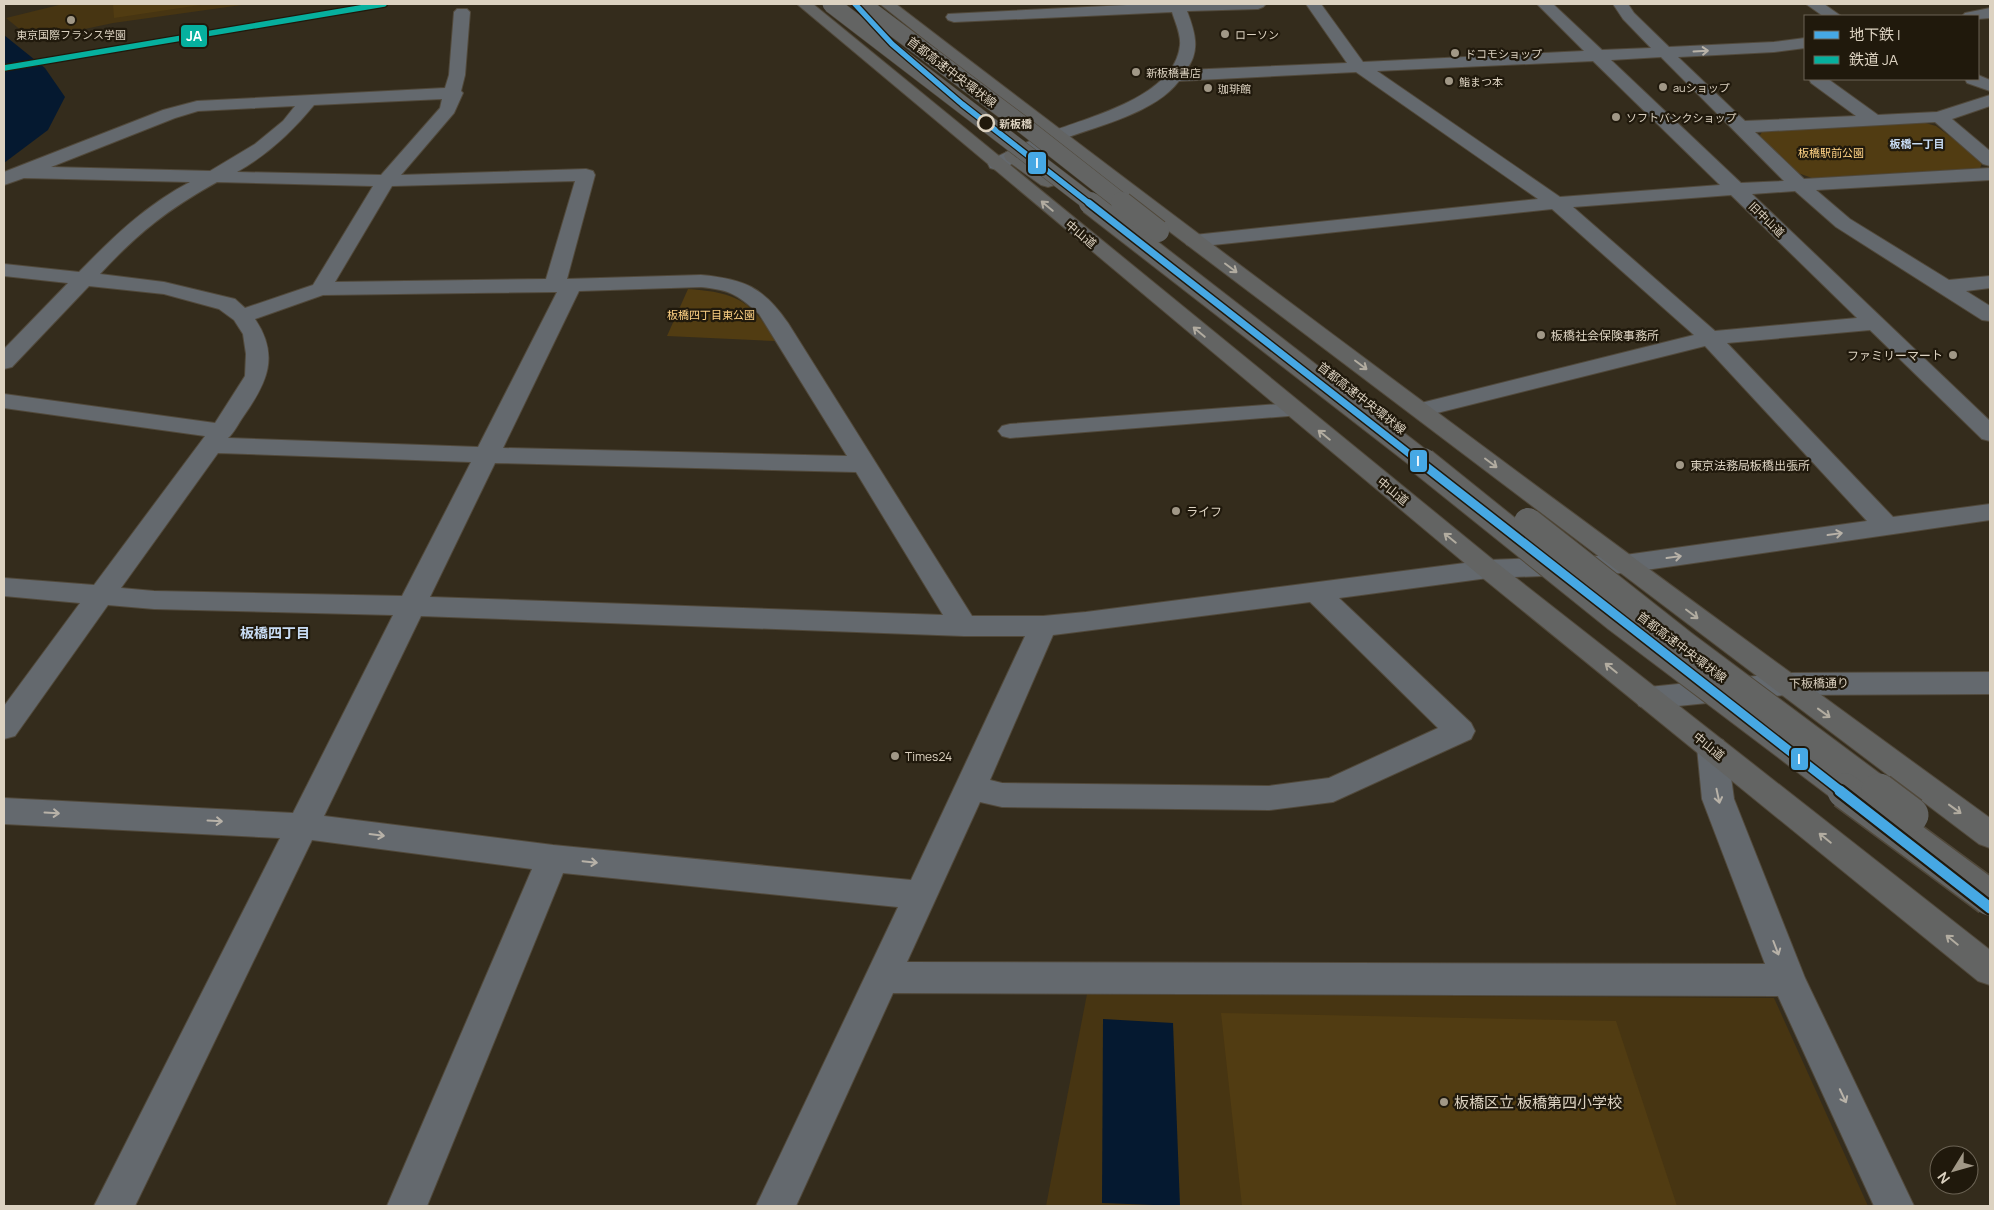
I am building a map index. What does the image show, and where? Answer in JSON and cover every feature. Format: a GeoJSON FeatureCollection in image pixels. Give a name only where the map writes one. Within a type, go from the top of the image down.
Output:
{"type":"FeatureCollection","features":[{"type":"Feature","properties":{"kind":"highway","name":"中山道"},"geometry":{"type":"LineString","coordinates":[[804,4],[1005,160],[1293,410],[1488,569],[1990,970]]}},
{"type":"Feature","properties":{"kind":"highway"},"geometry":{"type":"LineString","coordinates":[[831,4],[1428,465],[1617,618],[1775,739],[1990,898]]}},
{"type":"Feature","properties":{"kind":"highway","name":"首都高速中央環状線"},"geometry":{"type":"LineString","coordinates":[[857,4],[1013,121],[1533,533],[1990,877]]}},
{"type":"Feature","properties":{"kind":"highway","name":"首都高速中央環状線"},"geometry":{"type":"LineString","coordinates":[[862,4],[1022,124],[1684,645],[1990,877]]}},
{"type":"Feature","properties":{"kind":"highway"},"geometry":{"type":"LineString","coordinates":[[887,4],[1194,241],[1784,684],[1990,835]]}},
{"type":"Feature","properties":{"kind":"highway"},"geometry":{"type":"LineString","coordinates":[[1005,160],[1048,181],[1596,614],[1779,753],[1990,909]]}},
{"type":"Feature","properties":{"kind":"street"},"geometry":{"type":"LineString","coordinates":[[954,17],[1258,4]]}},
{"type":"Feature","properties":{"kind":"street"},"geometry":{"type":"LineString","coordinates":[[1313,4],[1358,66],[1556,203],[1710,338],[1887,527]]}},
{"type":"Feature","properties":{"kind":"street","name":"旧中山道"},"geometry":{"type":"LineString","coordinates":[[1544,4],[1990,434]]}},
{"type":"Feature","properties":{"kind":"street"},"geometry":{"type":"LineString","coordinates":[[1621,4],[1628,16],[1800,185],[1844,223],[1990,315]]}},
{"type":"Feature","properties":{"kind":"street"},"geometry":{"type":"LineString","coordinates":[[1814,4],[1831,15]]}},
{"type":"Feature","properties":{"kind":"street"},"geometry":{"type":"LineString","coordinates":[[1005,160],[1057,136],[1128,110],[1155,94],[1175,76],[1185,61],[1189,45],[1178,7]]}},
{"type":"Feature","properties":{"kind":"street"},"geometry":{"type":"LineString","coordinates":[[321,289],[386,181],[448,109],[454,93],[462,12]]}},
{"type":"Feature","properties":{"kind":"street"},"geometry":{"type":"LineString","coordinates":[[1977,15],[1990,13]]}},
{"type":"Feature","properties":{"kind":"street"},"geometry":{"type":"LineString","coordinates":[[1175,76],[1666,53],[1774,47],[1804,43]]}},
{"type":"Feature","properties":{"kind":"street"},"geometry":{"type":"LineString","coordinates":[[1774,47],[1790,59]]}},
{"type":"Feature","properties":{"kind":"street"},"geometry":{"type":"LineString","coordinates":[[1817,80],[1872,120]]}},
{"type":"Feature","properties":{"kind":"street"},"geometry":{"type":"LineString","coordinates":[[1975,80],[1990,86]]}},
{"type":"Feature","properties":{"kind":"street"},"geometry":{"type":"LineString","coordinates":[[4,179],[169,114],[197,106],[454,93]]}},
{"type":"Feature","properties":{"kind":"street"},"geometry":{"type":"LineString","coordinates":[[4,362],[122,239],[149,216],[176,197],[209,177],[237,164],[261,148],[289,125],[309,100]]}},
{"type":"Feature","properties":{"kind":"street"},"geometry":{"type":"LineString","coordinates":[[1741,127],[1939,117],[1990,100]]}},
{"type":"Feature","properties":{"kind":"street"},"geometry":{"type":"LineString","coordinates":[[1939,117],[1990,160]]}},
{"type":"Feature","properties":{"kind":"street"},"geometry":{"type":"LineString","coordinates":[[23,172],[386,181],[586,175],[563,286],[485,456],[413,606],[114,1206]]}},
{"type":"Feature","properties":{"kind":"street"},"geometry":{"type":"LineString","coordinates":[[1194,241],[1556,203],[1737,189],[1990,174]]}},
{"type":"Feature","properties":{"kind":"street"},"geometry":{"type":"LineString","coordinates":[[4,270],[164,288],[227,304],[242,316],[254,334],[257,354],[256,376],[237,409],[4,728]]}},
{"type":"Feature","properties":{"kind":"street"},"geometry":{"type":"LineString","coordinates":[[242,316],[321,289],[563,286],[700,281],[722,283],[737,287],[752,296],[767,309],[777,323],[964,626]]}},
{"type":"Feature","properties":{"kind":"street"},"geometry":{"type":"LineString","coordinates":[[1946,287],[1990,282]]}},
{"type":"Feature","properties":{"kind":"street"},"geometry":{"type":"LineString","coordinates":[[1421,410],[1710,338],[1875,323]]}},
{"type":"Feature","properties":{"kind":"street"},"geometry":{"type":"LineString","coordinates":[[4,401],[217,438],[485,456],[863,464]]}},
{"type":"Feature","properties":{"kind":"street"},"geometry":{"type":"LineString","coordinates":[[1010,431],[1293,410]]}},
{"type":"Feature","properties":{"kind":"street"},"geometry":{"type":"LineString","coordinates":[[4,587],[154,600],[413,606],[964,626],[1043,626],[1488,569],[1625,564],[1990,512]]}},
{"type":"Feature","properties":{"kind":"street"},"geometry":{"type":"LineString","coordinates":[[971,787],[1002,795],[1269,798],[1333,790],[1460,731],[1316,592]]}},
{"type":"Feature","properties":{"kind":"street"},"geometry":{"type":"LineString","coordinates":[[776,1206],[971,787],[1043,626]]}},
{"type":"Feature","properties":{"kind":"street","name":"下板橋通り"},"geometry":{"type":"LineString","coordinates":[[1649,698],[1784,684],[1990,683]]}},
{"type":"Feature","properties":{"kind":"street"},"geometry":{"type":"LineString","coordinates":[[1712,748],[1718,799],[1788,980],[1894,1206]]}},
{"type":"Feature","properties":{"kind":"street"},"geometry":{"type":"LineString","coordinates":[[4,811],[302,826],[553,858],[920,895]]}},
{"type":"Feature","properties":{"kind":"street"},"geometry":{"type":"LineString","coordinates":[[407,1206],[553,858]]}},
{"type":"Feature","properties":{"kind":"street"},"geometry":{"type":"LineString","coordinates":[[882,977],[1788,980]]}},
{"type":"Feature","properties":{"kind":"shaded area","name":"東京国際フランス学園"},"geometry":{"type":"Polygon","coordinates":[[[63,4],[249,4],[113,23],[33,40],[6,18],[63,4]]]}},
{"type":"Feature","properties":{"kind":"shaded area","name":"板橋区立 板橋第四小学校"},"geometry":{"type":"Polygon","coordinates":[[[1087,994],[1774,998],[1868,1206],[1046,1206],[1087,994]]]}},
{"type":"Feature","properties":{"kind":"green space"},"geometry":{"type":"Polygon","coordinates":[[[113,4],[207,4],[114,18],[113,4]]]}},
{"type":"Feature","properties":{"kind":"green space","name":"板橋駅前公園"},"geometry":{"type":"Polygon","coordinates":[[[1922,122],[1936,126],[1983,161],[1980,168],[1812,178],[1798,173],[1759,137],[1763,130],[1922,122]]]}},
{"type":"Feature","properties":{"kind":"green space","name":"板橋四丁目東公園"},"geometry":{"type":"Polygon","coordinates":[[[688,289],[718,293],[740,301],[758,316],[775,341],[667,336],[688,289]]]}},
{"type":"Feature","properties":{"kind":"green space"},"geometry":{"type":"Polygon","coordinates":[[[1221,1013],[1616,1021],[1677,1206],[1242,1206],[1221,1013]]]}},
{"type":"Feature","properties":{"kind":"water"},"geometry":{"type":"Polygon","coordinates":[[[4,35],[45,68],[65,97],[48,130],[4,163],[4,35]]]}},
{"type":"Feature","properties":{"kind":"water"},"geometry":{"type":"Polygon","coordinates":[[[1103,1019],[1173,1023],[1180,1206],[1102,1203],[1103,1019]]]}},
{"type":"Feature","properties":{"kind":"metro line","name":"I"},"geometry":{"type":"LineString","coordinates":[[855,4],[892,44],[962,104],[1990,908]]}},
{"type":"Feature","properties":{"kind":"rail line","name":"JA"},"geometry":{"type":"LineString","coordinates":[[4,68],[384,4]]}},
{"type":"Feature","properties":{"kind":"place","name":"東京国際フランス学園"},"geometry":{"type":"Point","coordinates":[71,20]}},
{"type":"Feature","properties":{"kind":"place","name":"ローソン"},"geometry":{"type":"Point","coordinates":[1225,34]}},
{"type":"Feature","properties":{"kind":"place","name":"ドコモショップ"},"geometry":{"type":"Point","coordinates":[1455,53]}},
{"type":"Feature","properties":{"kind":"place","name":"新板橋書店"},"geometry":{"type":"Point","coordinates":[1136,72]}},
{"type":"Feature","properties":{"kind":"place","name":"鮨まつ本"},"geometry":{"type":"Point","coordinates":[1449,81]}},
{"type":"Feature","properties":{"kind":"place","name":"auショップ"},"geometry":{"type":"Point","coordinates":[1663,87]}},
{"type":"Feature","properties":{"kind":"place","name":"珈琲館"},"geometry":{"type":"Point","coordinates":[1208,88]}},
{"type":"Feature","properties":{"kind":"place","name":"ソフトバンクショップ"},"geometry":{"type":"Point","coordinates":[1616,117]}},
{"type":"Feature","properties":{"kind":"place","name":"新板橋"},"geometry":{"type":"Point","coordinates":[986,123]}},
{"type":"Feature","properties":{"kind":"place","name":"板橋社会保険事務所"},"geometry":{"type":"Point","coordinates":[1541,335]}},
{"type":"Feature","properties":{"kind":"place","name":"ファミリーマート"},"geometry":{"type":"Point","coordinates":[1953,355]}},
{"type":"Feature","properties":{"kind":"place","name":"東京法務局板橋出張所"},"geometry":{"type":"Point","coordinates":[1680,465]}},
{"type":"Feature","properties":{"kind":"place","name":"ライフ"},"geometry":{"type":"Point","coordinates":[1176,511]}},
{"type":"Feature","properties":{"kind":"place","name":"Times24"},"geometry":{"type":"Point","coordinates":[895,756]}},
{"type":"Feature","properties":{"kind":"place","name":"板橋区立 板橋第四小学校"},"geometry":{"type":"Point","coordinates":[1444,1102]}},
{"type":"Feature","properties":{"kind":"district","name":"板橋一丁目"},"geometry":{"type":"Point","coordinates":[1917,143]}},
{"type":"Feature","properties":{"kind":"district","name":"板橋四丁目"},"geometry":{"type":"Point","coordinates":[275,632]}}]}
